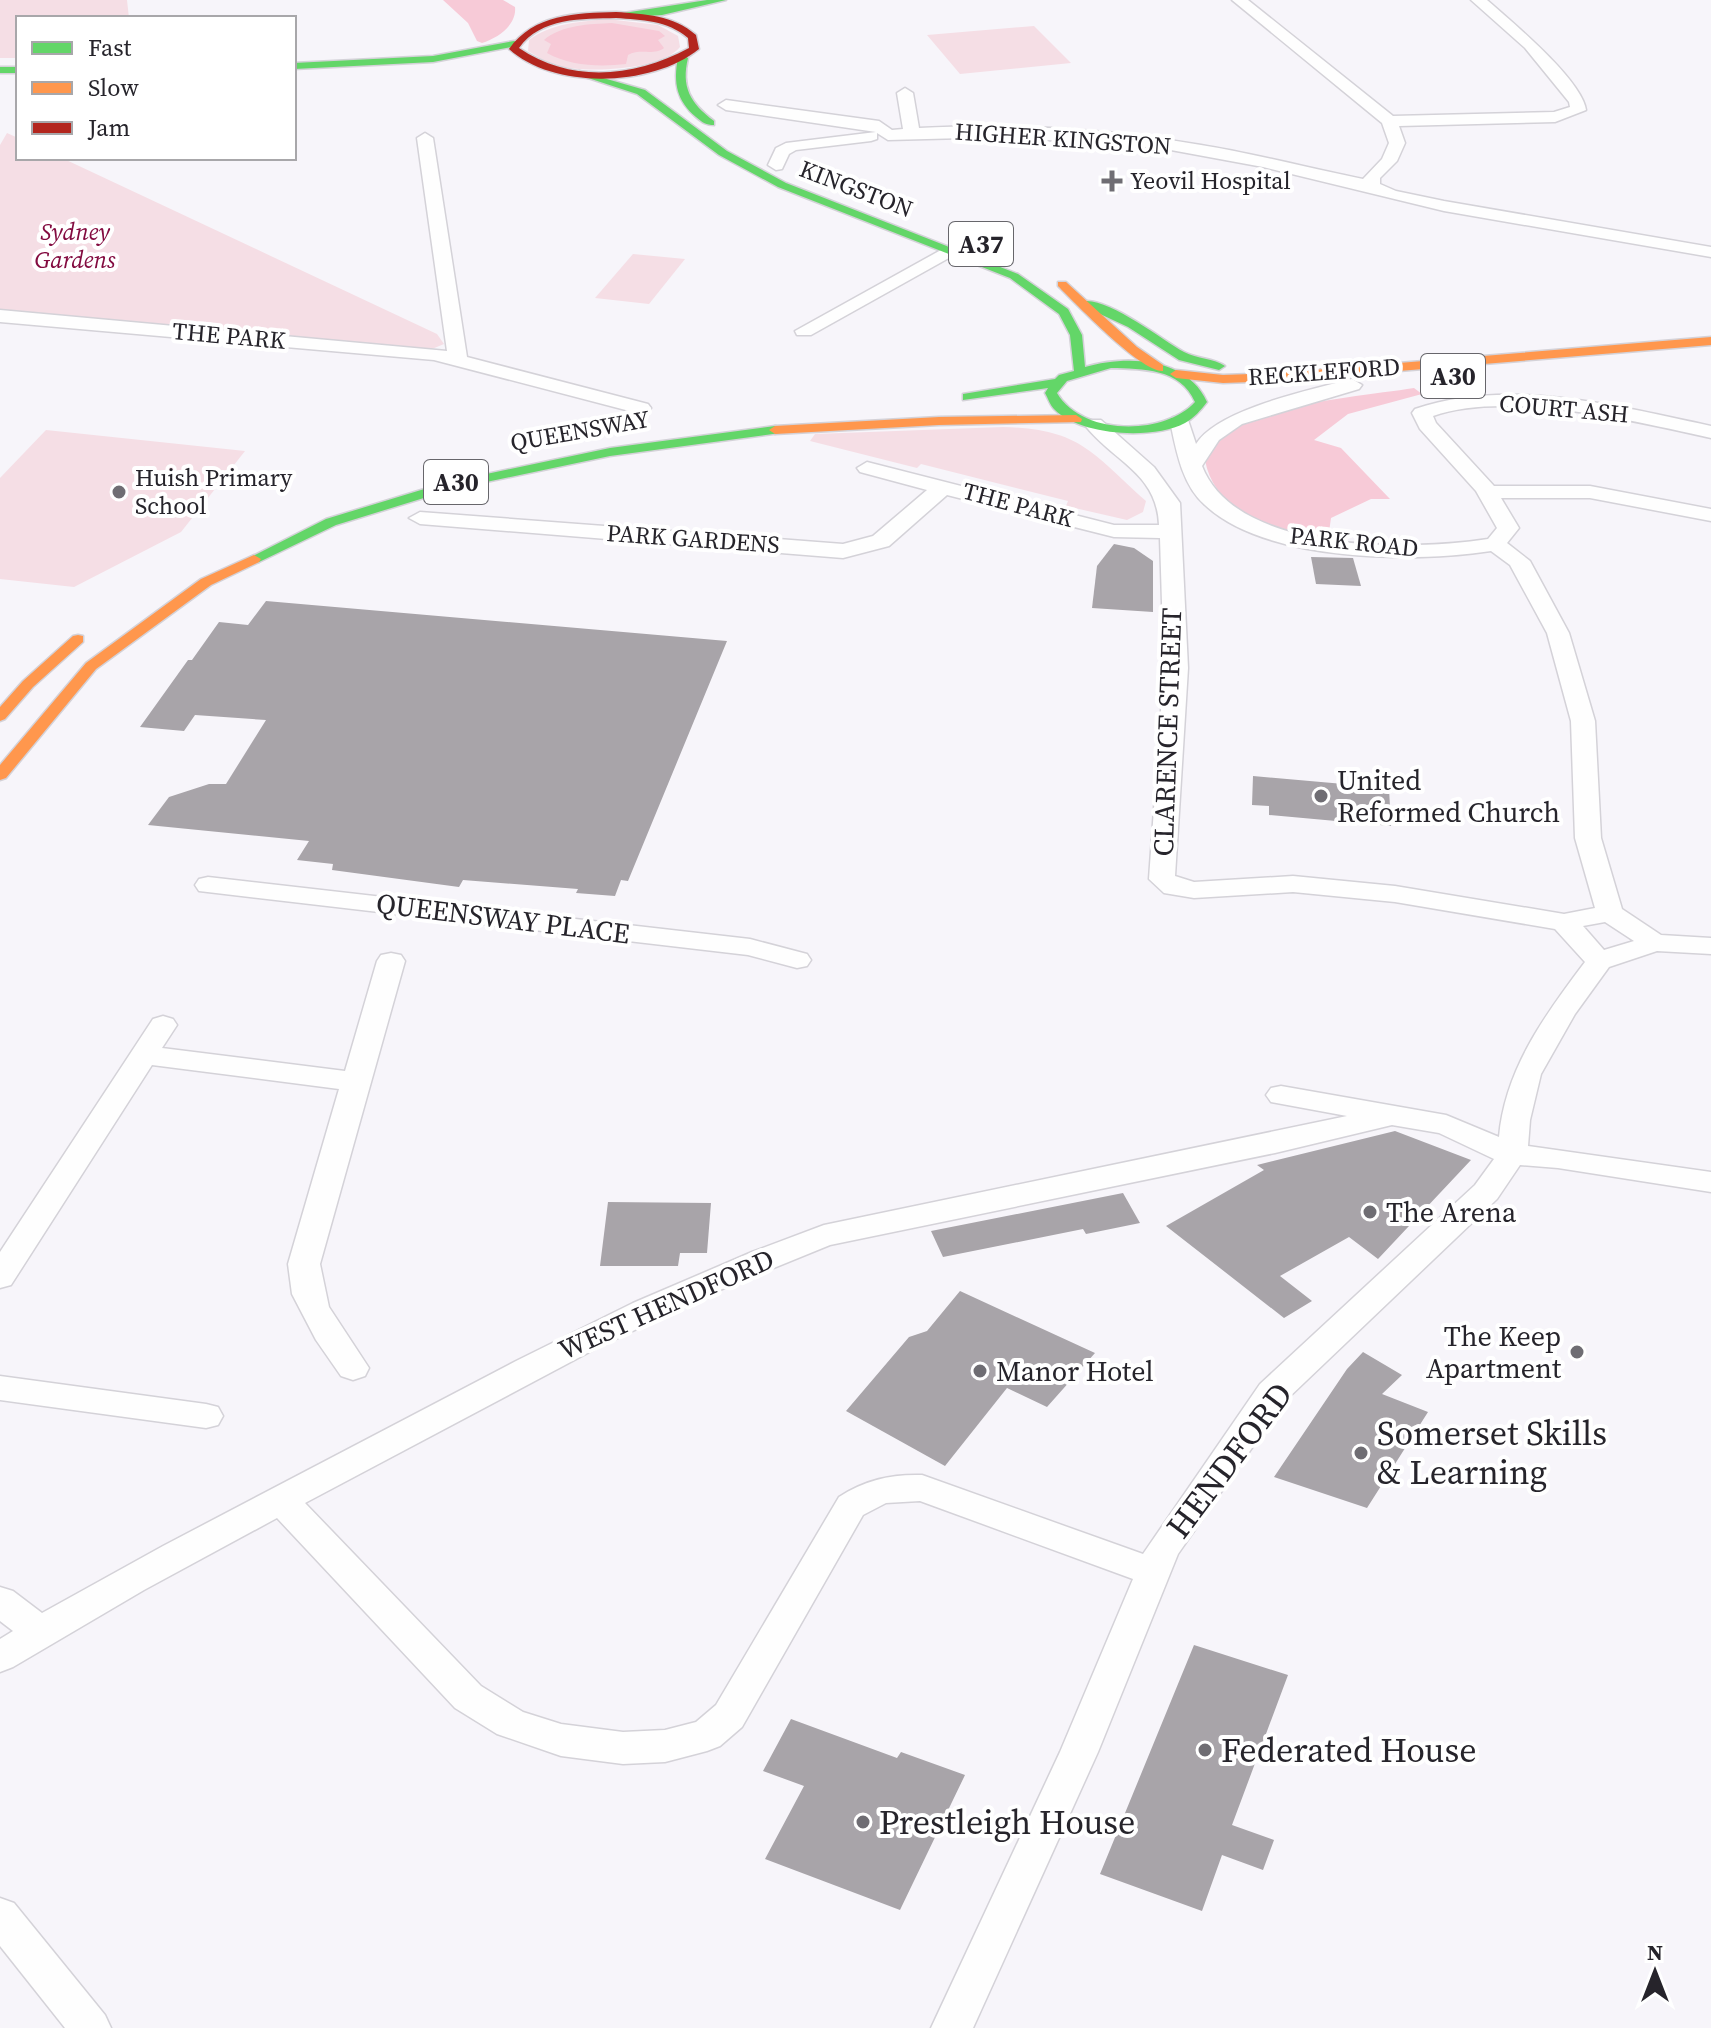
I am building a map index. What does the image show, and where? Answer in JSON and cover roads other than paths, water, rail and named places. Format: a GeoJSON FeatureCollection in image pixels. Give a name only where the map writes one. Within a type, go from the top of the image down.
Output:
{"type":"FeatureCollection","features":[{"type":"Feature","properties":{"kind":"main road"},"geometry":{"type":"LineString","coordinates":[[616,15],[663,21],[687,30],[723,0]]}},
{"type":"Feature","properties":{"kind":"main road"},"geometry":{"type":"LineString","coordinates":[[296,66],[477,54],[514,44],[530,30],[584,17],[698,6],[723,0]]}},
{"type":"Feature","properties":{"kind":"main road"},"geometry":{"type":"LineString","coordinates":[[530,30],[532,8],[584,17]]}},
{"type":"Feature","properties":{"kind":"main road","name":"A37"},"geometry":{"type":"LineString","coordinates":[[540,66],[582,73],[642,71],[683,58],[695,46],[687,30]]}},
{"type":"Feature","properties":{"kind":"main road"},"geometry":{"type":"LineString","coordinates":[[514,44],[519,56],[540,66]]}},
{"type":"Feature","properties":{"kind":"main road"},"geometry":{"type":"LineString","coordinates":[[443,58],[540,66]]}},
{"type":"Feature","properties":{"kind":"main road","name":"KINGSTON"},"geometry":{"type":"LineString","coordinates":[[683,58],[676,81],[686,104],[735,141],[776,165],[862,203],[986,246],[1039,269],[1089,304],[1130,350],[1188,380],[1201,394],[1189,415]]}},
{"type":"Feature","properties":{"kind":"main road","name":"KINGSTON"},"geometry":{"type":"LineString","coordinates":[[582,73],[641,92],[723,153],[782,185],[1014,276],[1059,308],[1077,329],[1079,369]]}},
{"type":"Feature","properties":{"kind":"main road"},"geometry":{"type":"LineString","coordinates":[[1089,304],[1132,324],[1173,352],[1203,363],[1248,368],[1414,365]]}},
{"type":"Feature","properties":{"kind":"main road"},"geometry":{"type":"LineString","coordinates":[[1054,339],[1059,308]]}},
{"type":"Feature","properties":{"kind":"main road","name":"RECKLEFORD"},"geometry":{"type":"LineString","coordinates":[[1079,369],[1110,364],[1260,379],[1711,341]]}},
{"type":"Feature","properties":{"kind":"main road","name":"RECKLEFORD"},"geometry":{"type":"LineString","coordinates":[[1085,421],[1139,429],[1227,402],[1352,385],[1711,356]]}},
{"type":"Feature","properties":{"kind":"main road"},"geometry":{"type":"LineString","coordinates":[[1027,368],[948,395],[1056,383],[1079,369]]}},
{"type":"Feature","properties":{"kind":"main road"},"geometry":{"type":"LineString","coordinates":[[1056,383],[1051,396],[1055,404],[1085,421]]}},
{"type":"Feature","properties":{"kind":"main road","name":"QUEENSWAY"},"geometry":{"type":"LineString","coordinates":[[629,430],[892,405]]}},
{"type":"Feature","properties":{"kind":"main road","name":"QUEENSWAY"},"geometry":{"type":"LineString","coordinates":[[0,775],[22,740],[101,656],[197,587],[258,555],[334,522],[438,486],[539,461],[687,437],[857,425],[1085,421]]}},
{"type":"Feature","properties":{"kind":"main road"},"geometry":{"type":"LineString","coordinates":[[282,524],[337,499]]}},
{"type":"Feature","properties":{"kind":"main road"},"geometry":{"type":"LineString","coordinates":[[0,716],[28,684],[98,624]]}},
{"type":"Feature","properties":{"kind":"street"},"geometry":{"type":"LineString","coordinates":[[1239,0],[1389,121],[1397,143],[1389,161],[1372,177],[1371,186]]}},
{"type":"Feature","properties":{"kind":"street"},"geometry":{"type":"LineString","coordinates":[[1389,121],[1547,117],[1563,116],[1578,110],[1577,101],[1530,45],[1478,0]]}},
{"type":"Feature","properties":{"kind":"street"},"geometry":{"type":"LineString","coordinates":[[905,93],[912,133]]}},
{"type":"Feature","properties":{"kind":"street","name":"HIGHER KINGSTON"},"geometry":{"type":"LineString","coordinates":[[737,108],[879,126],[888,135],[982,132],[1129,139],[1201,150],[1371,186],[1391,195],[1459,209],[1711,252]]}},
{"type":"Feature","properties":{"kind":"street"},"geometry":{"type":"LineString","coordinates":[[776,165],[782,151],[792,146],[888,135]]}},
{"type":"Feature","properties":{"kind":"street"},"geometry":{"type":"LineString","coordinates":[[425,138],[458,359]]}},
{"type":"Feature","properties":{"kind":"street"},"geometry":{"type":"LineString","coordinates":[[804,331],[950,250]]}},
{"type":"Feature","properties":{"kind":"street","name":"THE PARK"},"geometry":{"type":"LineString","coordinates":[[0,316],[435,354],[641,408]]}},
{"type":"Feature","properties":{"kind":"street","name":"RECKLEFORD"},"geometry":{"type":"LineString","coordinates":[[1192,466],[1211,436],[1235,420],[1352,385]]}},
{"type":"Feature","properties":{"kind":"street","name":"COURT ASH"},"geometry":{"type":"LineString","coordinates":[[1489,492],[1427,425],[1422,413],[1436,404],[1468,401],[1559,406],[1622,413],[1711,432]]}},
{"type":"Feature","properties":{"kind":"street","name":"COURT ASH"},"geometry":{"type":"LineString","coordinates":[[1669,423],[1711,409]]}},
{"type":"Feature","properties":{"kind":"street","name":"PARK ROAD"},"geometry":{"type":"LineString","coordinates":[[1189,415],[1192,466],[1212,501],[1241,521],[1271,533],[1309,542],[1388,550],[1465,551],[1495,544]]}},
{"type":"Feature","properties":{"kind":"street","name":"CLARENCE STREET"},"geometry":{"type":"LineString","coordinates":[[1085,421],[1160,487],[1169,503],[1176,668],[1162,879],[1173,887],[1194,890],[1293,884],[1395,894],[1564,922]]}},
{"type":"Feature","properties":{"kind":"street","name":"THE PARK"},"geometry":{"type":"LineString","coordinates":[[867,468],[1114,531],[1169,532]]}},
{"type":"Feature","properties":{"kind":"street","name":"PARK GARDENS"},"geometry":{"type":"LineString","coordinates":[[420,518],[843,551],[881,541],[944,486]]}},
{"type":"Feature","properties":{"kind":"street"},"geometry":{"type":"LineString","coordinates":[[1655,943],[1610,913],[1588,838],[1583,721],[1558,633],[1519,561],[1495,544],[1508,528],[1489,492],[1590,492],[1711,515]]}},
{"type":"Feature","properties":{"kind":"street","name":"QUEENSWAY PLACE"},"geometry":{"type":"LineString","coordinates":[[208,885],[750,947],[797,960]]}},
{"type":"Feature","properties":{"kind":"street"},"geometry":{"type":"LineString","coordinates":[[1564,922],[1610,913]]}},
{"type":"Feature","properties":{"kind":"street"},"geometry":{"type":"LineString","coordinates":[[1564,922],[1599,961],[1655,943],[1711,946]]}},
{"type":"Feature","properties":{"kind":"street"},"geometry":{"type":"LineString","coordinates":[[353,1368],[311,1305],[304,1288],[304,1264],[391,961]]}},
{"type":"Feature","properties":{"kind":"street","name":"HENDFORD"},"geometry":{"type":"LineString","coordinates":[[952,2028],[1073,1766],[1163,1549],[1272,1393],[1486,1192],[1512,1155],[1515,1120],[1527,1074],[1562,1012],[1599,961]]}},
{"type":"Feature","properties":{"kind":"street"},"geometry":{"type":"LineString","coordinates":[[0,1277],[163,1025]]}},
{"type":"Feature","properties":{"kind":"street"},"geometry":{"type":"LineString","coordinates":[[144,1055],[356,1082]]}},
{"type":"Feature","properties":{"kind":"street"},"geometry":{"type":"LineString","coordinates":[[1281,1095],[1446,1125],[1512,1155],[1558,1158],[1711,1182]]}},
{"type":"Feature","properties":{"kind":"street","name":"WEST HENDFORD"},"geometry":{"type":"LineString","coordinates":[[0,1657],[281,1500],[565,1348],[760,1250],[1275,1143],[1393,1115]]}},
{"type":"Feature","properties":{"kind":"street"},"geometry":{"type":"LineString","coordinates":[[0,1388],[206,1416]]}},
{"type":"Feature","properties":{"kind":"street"},"geometry":{"type":"LineString","coordinates":[[281,1500],[468,1697],[510,1723],[561,1740],[623,1748],[665,1746],[707,1735],[729,1716],[851,1506],[871,1492],[892,1486],[922,1488],[1154,1572]]}},
{"type":"Feature","properties":{"kind":"street"},"geometry":{"type":"LineString","coordinates":[[0,1601],[40,1632]]}},
{"type":"Feature","properties":{"kind":"street"},"geometry":{"type":"LineString","coordinates":[[0,1916],[90,2028]]}},
{"type":"Feature","properties":{"kind":"place","name":"Yeovil Hospital"},"geometry":{"type":"Point","coordinates":[1112,181]}},
{"type":"Feature","properties":{"kind":"place","name":"Huish Primary School"},"geometry":{"type":"Point","coordinates":[119,492]}},
{"type":"Feature","properties":{"kind":"place","name":"United Reformed Church"},"geometry":{"type":"Point","coordinates":[1321,796]}},
{"type":"Feature","properties":{"kind":"place","name":"The Arena"},"geometry":{"type":"Point","coordinates":[1370,1212]}},
{"type":"Feature","properties":{"kind":"place","name":"The Keep Apartment"},"geometry":{"type":"Point","coordinates":[1577,1352]}},
{"type":"Feature","properties":{"kind":"place","name":"Manor Hotel"},"geometry":{"type":"Point","coordinates":[980,1371]}},
{"type":"Feature","properties":{"kind":"place","name":"Somerset Skills & Learning"},"geometry":{"type":"Point","coordinates":[1361,1453]}},
{"type":"Feature","properties":{"kind":"place","name":"Federated House"},"geometry":{"type":"Point","coordinates":[1205,1750]}},
{"type":"Feature","properties":{"kind":"place","name":"Prestleigh House"},"geometry":{"type":"Point","coordinates":[863,1822]}},
{"type":"Feature","properties":{"kind":"park label","name":"Sydney Gardens"},"geometry":{"type":"Point","coordinates":[75,246]}}]}
